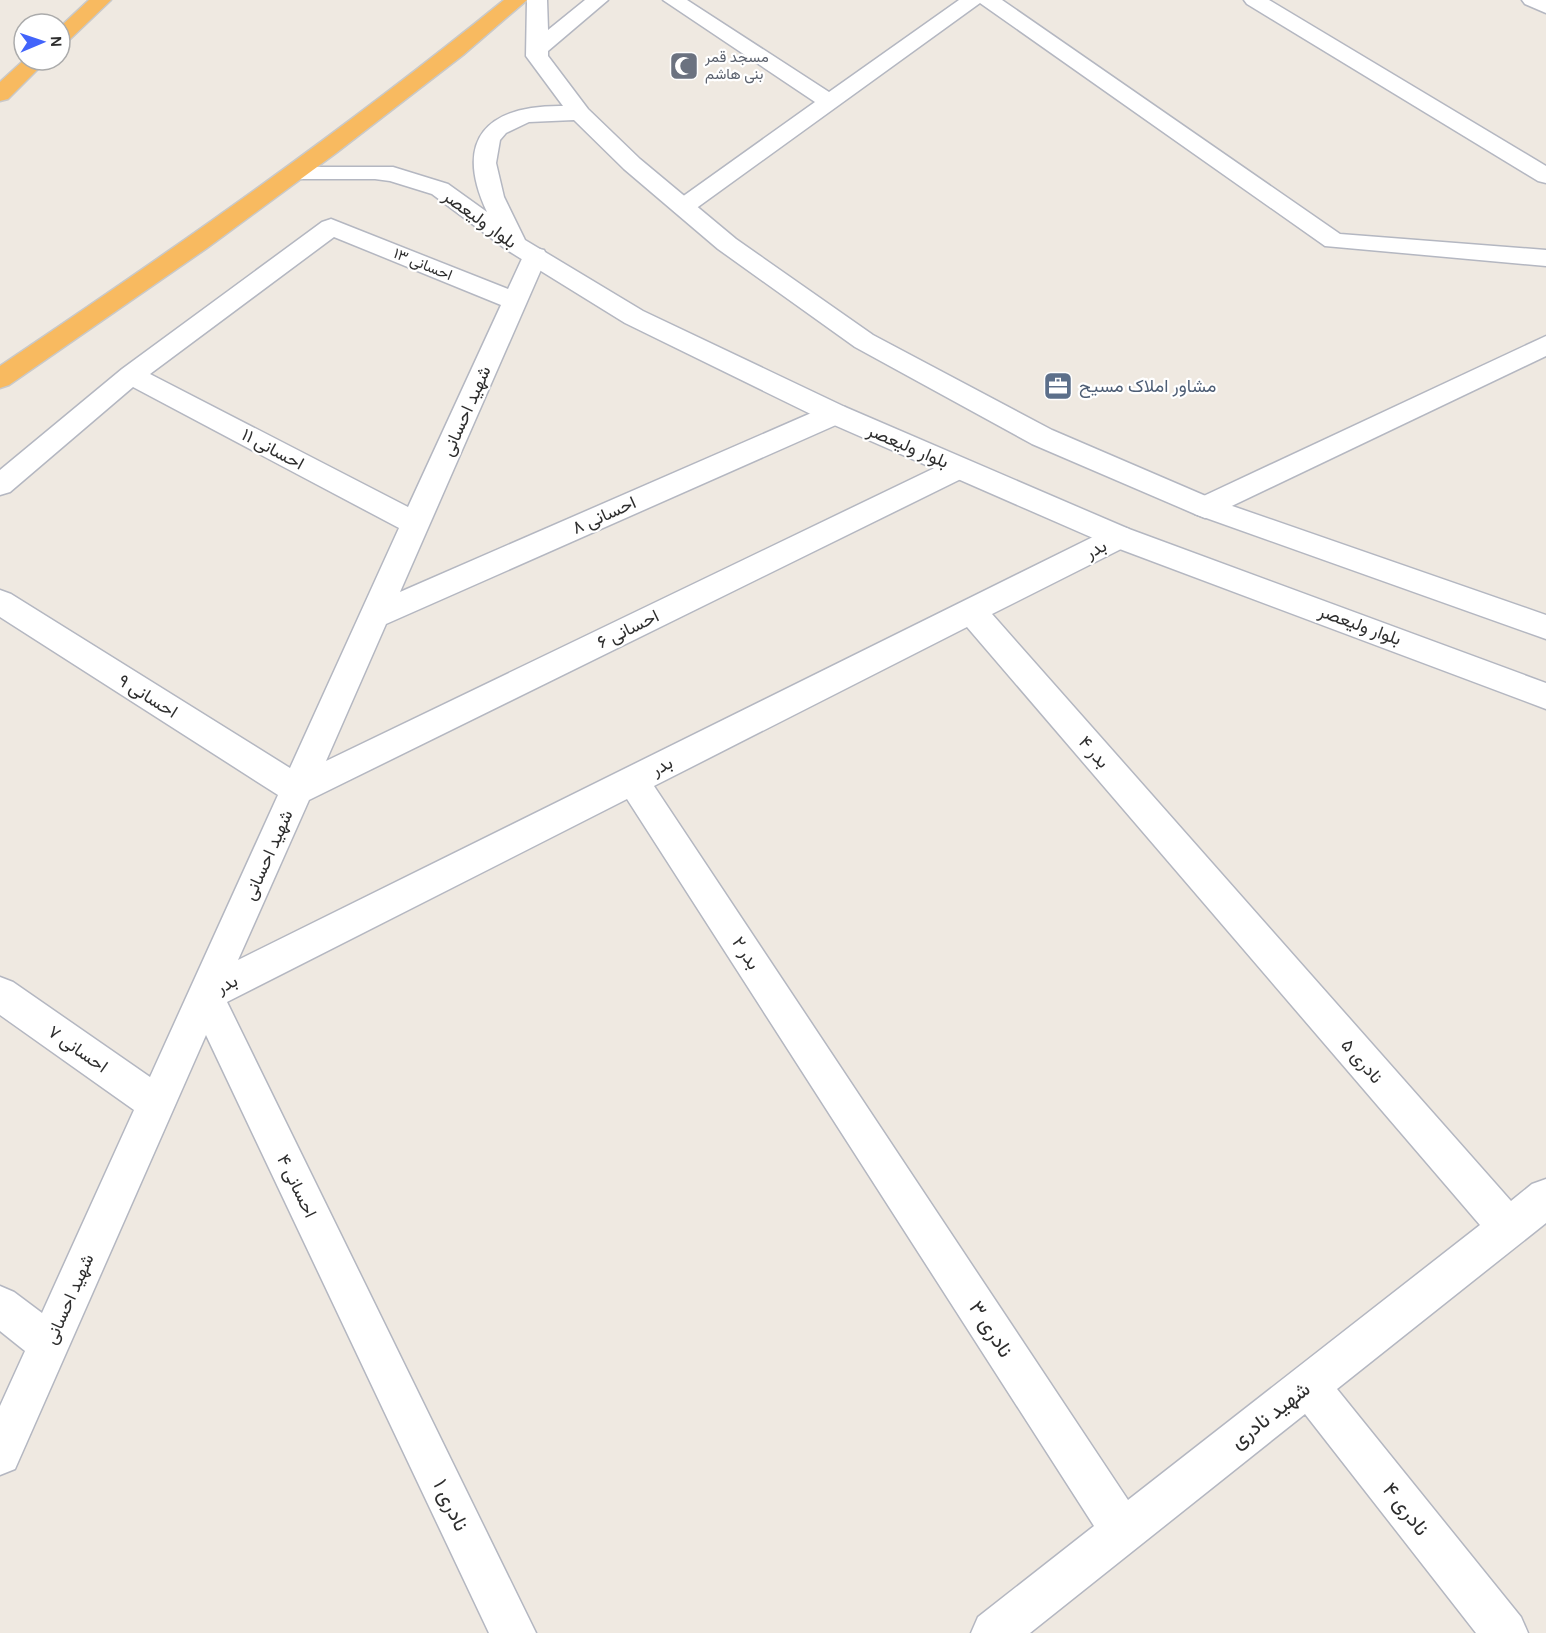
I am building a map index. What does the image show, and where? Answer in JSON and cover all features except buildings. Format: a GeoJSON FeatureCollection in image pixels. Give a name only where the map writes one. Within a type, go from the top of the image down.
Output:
{"type":"FeatureCollection","features":[{"type":"Feature","properties":{"kind":"highway"},"geometry":{"type":"LineString","coordinates":[[72,27],[101,0]]}},
{"type":"Feature","properties":{"kind":"highway"},"geometry":{"type":"LineString","coordinates":[[0,379],[293,174],[451,56],[517,0]]}},
{"type":"Feature","properties":{"kind":"highway"},"geometry":{"type":"LineString","coordinates":[[0,94],[23,72]]}},
{"type":"Feature","properties":{"kind":"street"},"geometry":{"type":"LineString","coordinates":[[537,0],[537,56],[580,114],[632,164],[728,244],[864,341],[1042,437],[1205,507],[1546,627]]}},
{"type":"Feature","properties":{"kind":"street"},"geometry":{"type":"LineString","coordinates":[[536,50],[598,0]]}},
{"type":"Feature","properties":{"kind":"street"},"geometry":{"type":"LineString","coordinates":[[673,0],[829,102]]}},
{"type":"Feature","properties":{"kind":"street"},"geometry":{"type":"LineString","coordinates":[[988,0],[1334,241],[1546,258]]}},
{"type":"Feature","properties":{"kind":"street"},"geometry":{"type":"LineString","coordinates":[[1254,0],[1546,177]]}},
{"type":"Feature","properties":{"kind":"street"},"geometry":{"type":"LineString","coordinates":[[1532,0],[1546,8]]}},
{"type":"Feature","properties":{"kind":"street"},"geometry":{"type":"LineString","coordinates":[[683,207],[829,102],[961,2]]}},
{"type":"Feature","properties":{"kind":"street"},"geometry":{"type":"LineString","coordinates":[[525,251],[493,202],[484,155],[487,144],[504,126],[524,117],[548,112],[580,114]]}},
{"type":"Feature","properties":{"kind":"street","name":"بلوار ولیعصر"},"geometry":{"type":"LineString","coordinates":[[293,174],[384,173],[440,189],[525,251],[634,316],[835,414],[1119,537],[1546,696]]}},
{"type":"Feature","properties":{"kind":"street","name":"احسانی ۱۳"},"geometry":{"type":"LineString","coordinates":[[131,375],[331,227],[514,301]]}},
{"type":"Feature","properties":{"kind":"street","name":"شهید احسانی"},"geometry":{"type":"LineString","coordinates":[[0,1454],[514,301],[525,251]]}},
{"type":"Feature","properties":{"kind":"street"},"geometry":{"type":"LineString","coordinates":[[1205,507],[1546,345]]}},
{"type":"Feature","properties":{"kind":"street"},"geometry":{"type":"LineString","coordinates":[[0,485],[131,375]]}},
{"type":"Feature","properties":{"kind":"street","name":"احسانی ۱۱"},"geometry":{"type":"LineString","coordinates":[[131,375],[416,524]]}},
{"type":"Feature","properties":{"kind":"street","name":"احسانی ۸"},"geometry":{"type":"LineString","coordinates":[[374,616],[835,414]]}},
{"type":"Feature","properties":{"kind":"street","name":"احسانی ۶"},"geometry":{"type":"LineString","coordinates":[[297,790],[959,468]]}},
{"type":"Feature","properties":{"kind":"street","name":"بدر"},"geometry":{"type":"LineString","coordinates":[[205,995],[1119,537]]}},
{"type":"Feature","properties":{"kind":"street","name":"احسانی ۹"},"geometry":{"type":"LineString","coordinates":[[0,602],[297,790]]}},
{"type":"Feature","properties":{"kind":"street","name":"بدر ۴"},"geometry":{"type":"LineString","coordinates":[[971,611],[1216,893]]}},
{"type":"Feature","properties":{"kind":"street","name":"بدر ۲"},"geometry":{"type":"LineString","coordinates":[[633,781],[858,1126]]}},
{"type":"Feature","properties":{"kind":"street","name":"نادری ۵"},"geometry":{"type":"LineString","coordinates":[[1216,893],[1508,1228]]}},
{"type":"Feature","properties":{"kind":"street","name":"احسانی ۷"},"geometry":{"type":"LineString","coordinates":[[0,994],[157,1104]]}},
{"type":"Feature","properties":{"kind":"street","name":"احسانی ۴"},"geometry":{"type":"LineString","coordinates":[[205,995],[389,1378]]}},
{"type":"Feature","properties":{"kind":"street","name":"نادری ۳"},"geometry":{"type":"LineString","coordinates":[[858,1126],[1123,1531]]}},
{"type":"Feature","properties":{"kind":"street","name":"شهید نادری"},"geometry":{"type":"LineString","coordinates":[[994,1633],[1546,1198]]}},
{"type":"Feature","properties":{"kind":"street"},"geometry":{"type":"LineString","coordinates":[[0,1306],[49,1344]]}},
{"type":"Feature","properties":{"kind":"street","name":"نادری ۱"},"geometry":{"type":"LineString","coordinates":[[389,1378],[513,1633]]}},
{"type":"Feature","properties":{"kind":"street","name":"نادری ۴"},"geometry":{"type":"LineString","coordinates":[[1308,1385],[1504,1633]]}},
{"type":"Feature","properties":{"kind":"place","name":"مسجد قمر بنی هاشم"},"geometry":{"type":"Point","coordinates":[684,66]}},
{"type":"Feature","properties":{"kind":"place","name":"مشاور املاک مسیح"},"geometry":{"type":"Point","coordinates":[1058,386]}}]}
